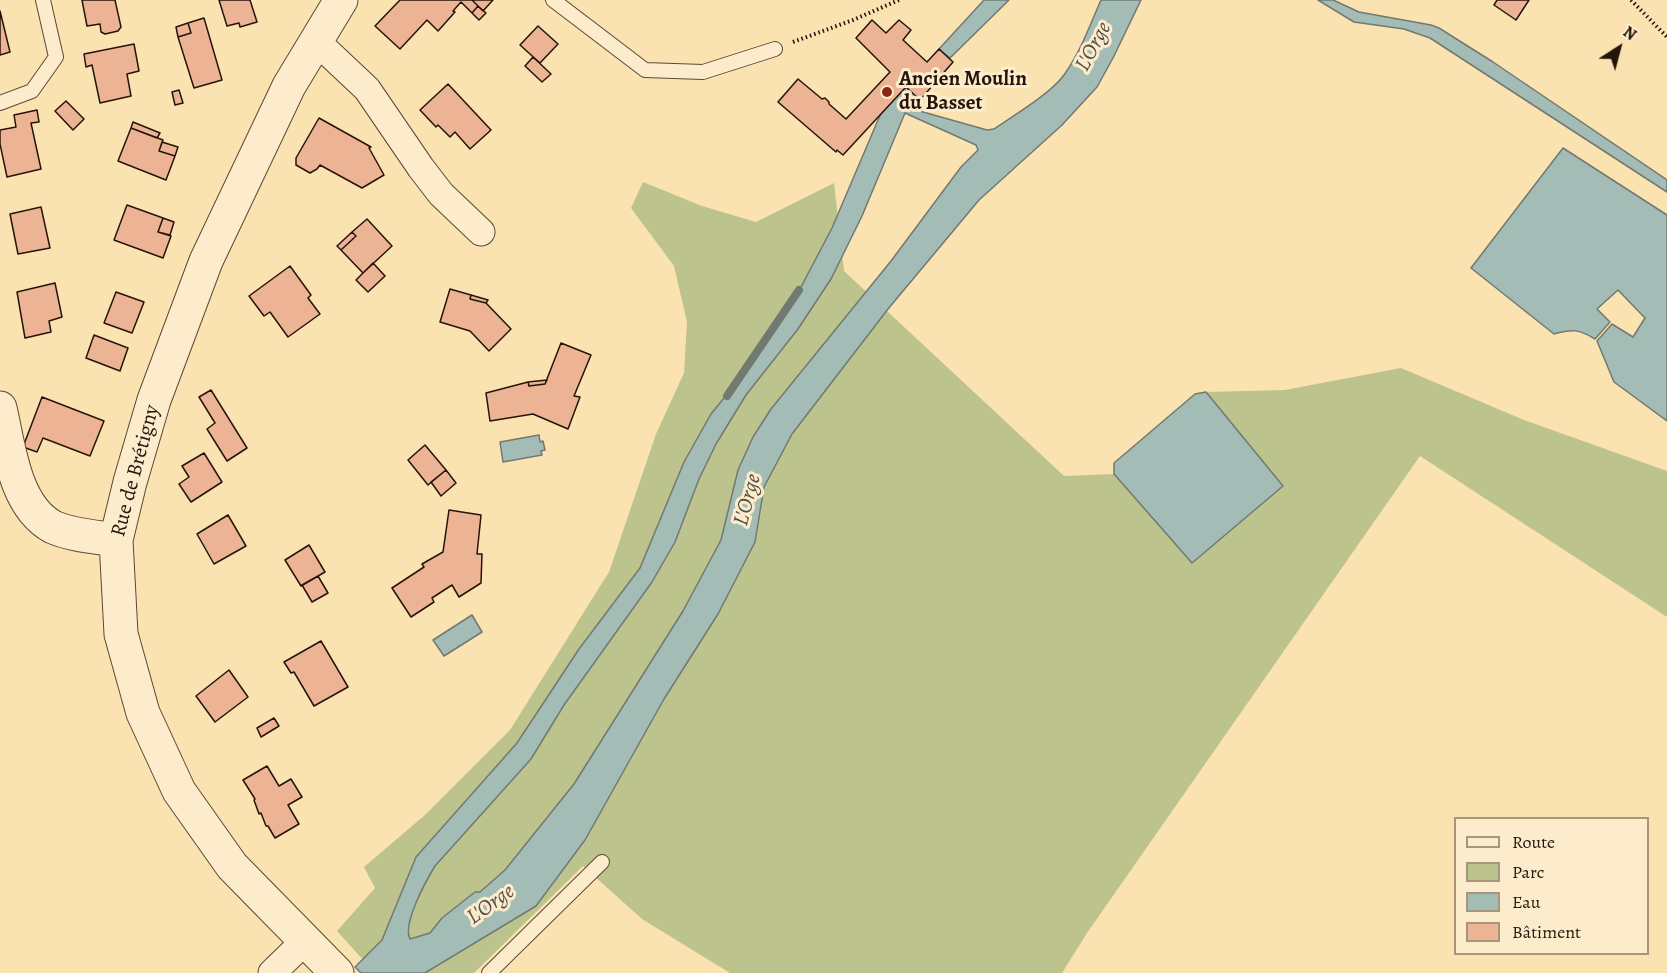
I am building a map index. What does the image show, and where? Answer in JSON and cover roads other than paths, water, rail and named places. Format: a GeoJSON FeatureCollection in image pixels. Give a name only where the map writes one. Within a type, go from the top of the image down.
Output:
{"type":"FeatureCollection","features":[{"type":"Feature","properties":{"kind":"street","name":"Rue de Brétigny"},"geometry":{"type":"LineString","coordinates":[[336,972],[232,866],[179,791],[143,713],[121,634],[116,540],[154,400],[206,261],[289,86],[341,0]]}},
{"type":"Feature","properties":{"kind":"street"},"geometry":{"type":"LineString","coordinates":[[316,41],[367,89],[441,194],[481,232]]}},
{"type":"Feature","properties":{"kind":"street"},"geometry":{"type":"LineString","coordinates":[[0,408],[19,485],[32,510],[53,527],[116,540]]}},
{"type":"Feature","properties":{"kind":"street"},"geometry":{"type":"LineString","coordinates":[[272,973],[305,941]]}},
{"type":"Feature","properties":{"kind":"lane"},"geometry":{"type":"LineString","coordinates":[[0,103],[32,91],[56,57],[43,0]]}},
{"type":"Feature","properties":{"kind":"lane"},"geometry":{"type":"LineString","coordinates":[[553,0],[645,70],[703,72],[775,48]]}},
{"type":"Feature","properties":{"kind":"lane"},"geometry":{"type":"LineString","coordinates":[[489,973],[602,862]]}},
{"type":"Feature","properties":{"kind":"water"},"geometry":{"type":"Polygon","coordinates":[[[984,0],[1009,0],[950,58],[939,49],[984,0]]]}},
{"type":"Feature","properties":{"kind":"water","name":"L'Orge"},"geometry":{"type":"Polygon","coordinates":[[[1101,0],[1141,0],[1097,87],[1062,125],[979,200],[888,309],[792,434],[764,487],[755,542],[718,614],[664,699],[585,840],[536,906],[425,973],[361,973],[355,967],[382,940],[416,857],[517,743],[579,649],[640,568],[684,462],[711,414],[751,365],[801,287],[832,228],[881,113],[906,87],[917,96],[909,108],[987,130],[994,129],[1041,97],[1064,75],[1080,48],[1101,0]],[[905,113],[862,216],[831,279],[798,329],[746,395],[716,444],[699,479],[675,542],[652,582],[564,705],[531,759],[435,866],[412,913],[408,932],[410,939],[430,933],[442,918],[475,892],[480,892],[505,870],[574,784],[683,611],[721,540],[738,470],[753,437],[771,409],[891,261],[961,167],[978,150],[976,145],[905,113]]]}},
{"type":"Feature","properties":{"kind":"water"},"geometry":{"type":"Polygon","coordinates":[[[1318,0],[1333,0],[1359,12],[1439,28],[1667,180],[1667,192],[1430,38],[1404,29],[1354,22],[1318,0]]]}},
{"type":"Feature","properties":{"kind":"water"},"geometry":{"type":"Polygon","coordinates":[[[1563,148],[1667,215],[1667,421],[1614,382],[1597,341],[1612,324],[1633,337],[1645,318],[1618,290],[1597,309],[1610,322],[1595,339],[1575,331],[1554,334],[1471,268],[1563,148]]]}},
{"type":"Feature","properties":{"kind":"water"},"geometry":{"type":"Polygon","coordinates":[[[1206,392],[1283,486],[1192,563],[1114,474],[1114,463],[1195,394],[1206,392]]]}},
{"type":"Feature","properties":{"kind":"water"},"geometry":{"type":"Polygon","coordinates":[[[539,435],[545,450],[541,451],[542,455],[503,462],[500,442],[539,435]]]}},
{"type":"Feature","properties":{"kind":"water"},"geometry":{"type":"Polygon","coordinates":[[[472,615],[482,632],[444,656],[433,640],[472,615]]]}},
{"type":"Feature","properties":{"kind":"waterway"},"geometry":{"type":"LineString","coordinates":[[727,396],[799,290]]}},
{"type":"Feature","properties":{"kind":"place","name":"Ancien Moulin du Basset"},"geometry":{"type":"Point","coordinates":[887,92]}}]}
